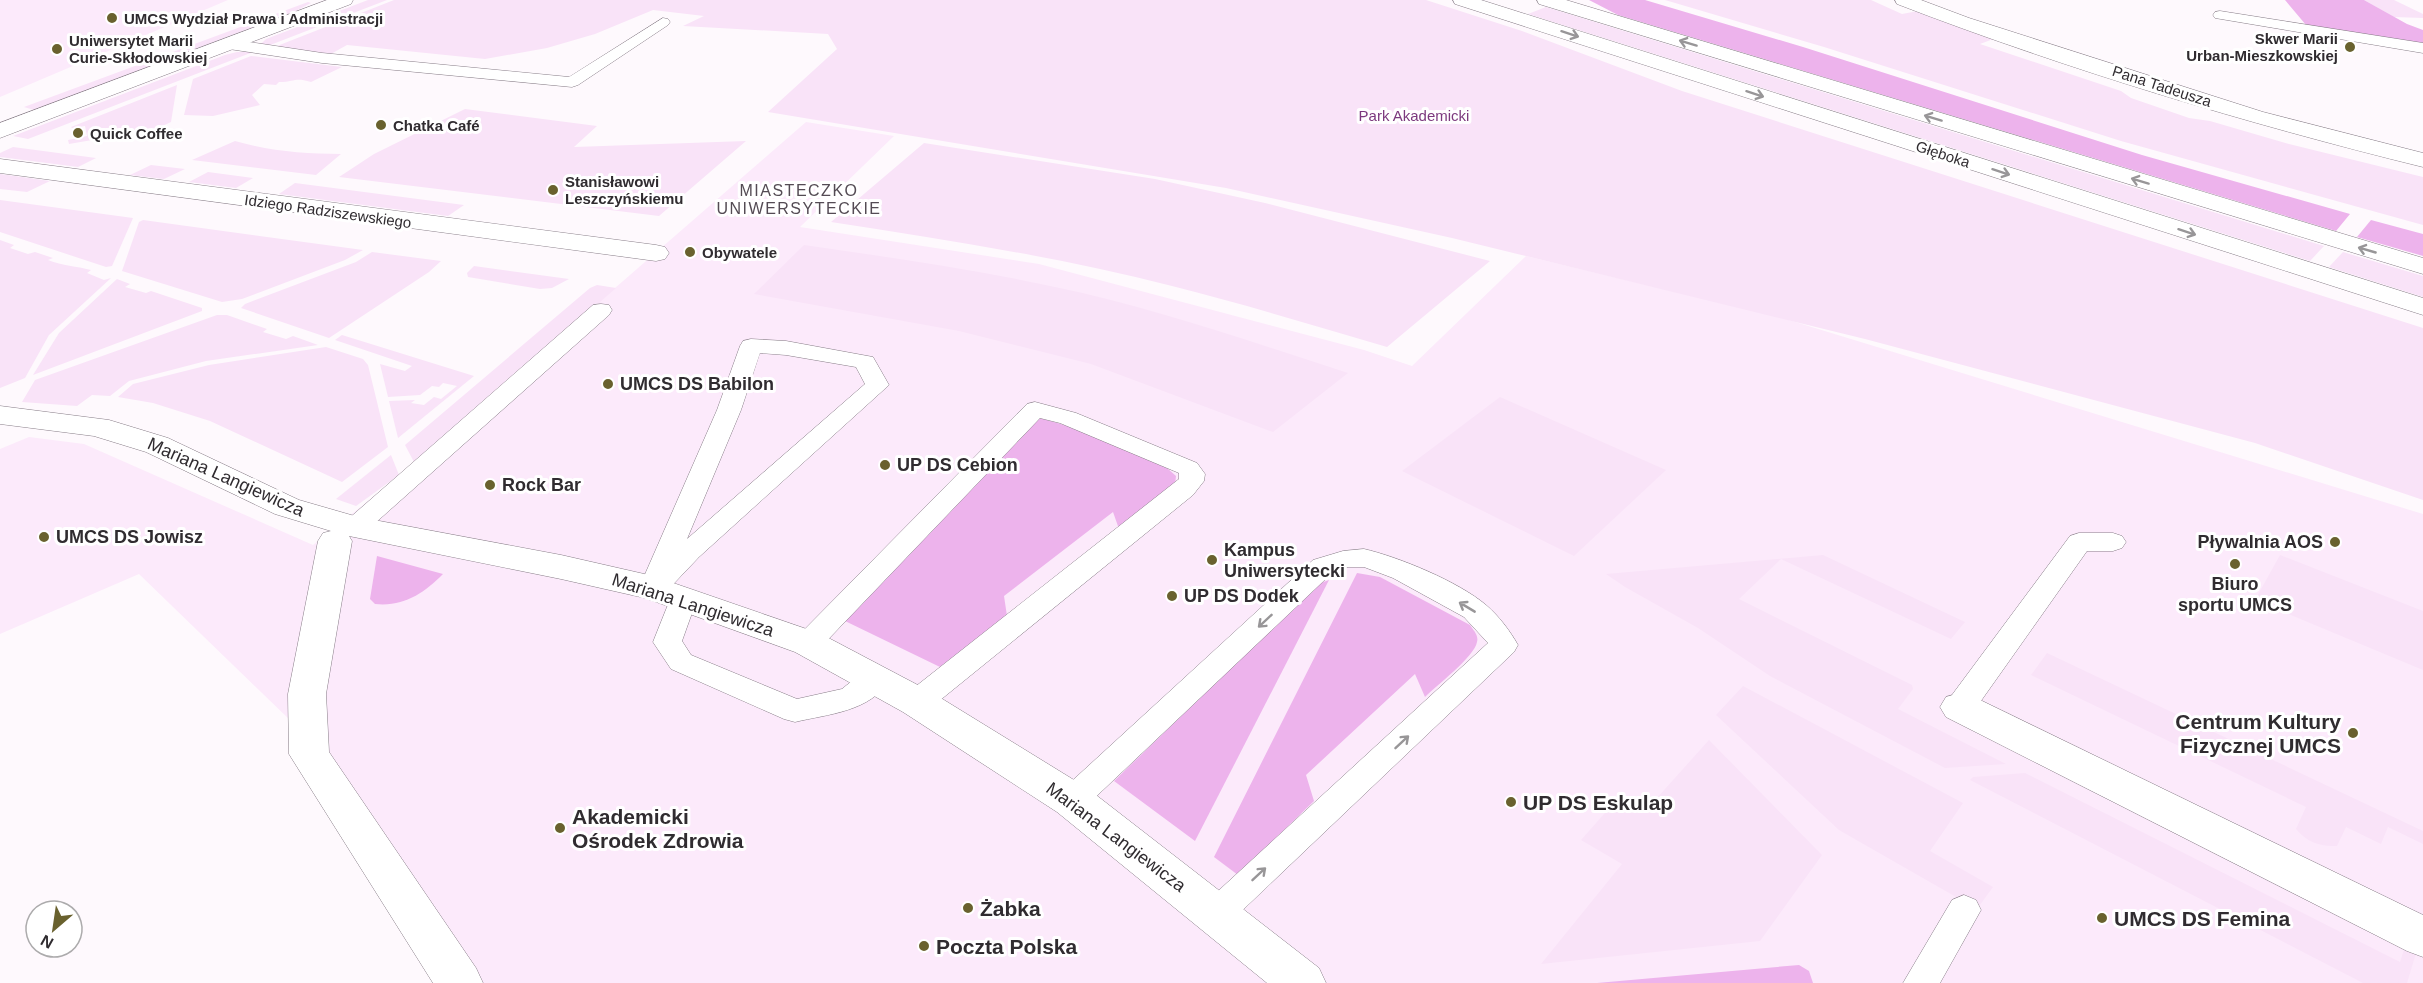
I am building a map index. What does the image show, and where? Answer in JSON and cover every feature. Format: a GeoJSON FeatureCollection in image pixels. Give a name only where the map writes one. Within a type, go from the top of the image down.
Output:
{"type":"FeatureCollection","features":[{"type":"Feature","properties":{"kind":"street"},"geometry":{"type":"LineString","coordinates":[[0,132],[344,0]]}},
{"type":"Feature","properties":{"kind":"street","name":"Głęboka"},"geometry":{"type":"LineString","coordinates":[[1462,0],[1505,8],[2423,307]]}},
{"type":"Feature","properties":{"kind":"street","name":"Głęboka"},"geometry":{"type":"LineString","coordinates":[[1546,0],[2423,266]]}},
{"type":"Feature","properties":{"kind":"street","name":"Pana Tadeusza"},"geometry":{"type":"LineString","coordinates":[[1904,0],[1952,18],[2255,117],[2423,160]]}},
{"type":"Feature","properties":{"kind":"street","name":"Idziego Radziszewskiego"},"geometry":{"type":"LineString","coordinates":[[0,166],[656,253]]}},
{"type":"Feature","properties":{"kind":"street","name":"Mariana Langiewicza"},"geometry":{"type":"LineString","coordinates":[[0,415],[98,427],[157,445],[345,534],[561,567],[668,594],[808,643],[917,702],[1072,800],[1302,983]]}},
{"type":"Feature","properties":{"kind":"street"},"geometry":{"type":"LineString","coordinates":[[345,534],[321,622],[307,694],[309,754],[459,983]]}},
{"type":"Feature","properties":{"kind":"street"},"geometry":{"type":"LineString","coordinates":[[1960,707],[2423,937]]}},
{"type":"Feature","properties":{"kind":"lane"},"geometry":{"type":"LineString","coordinates":[[2220,15],[2423,48]]}},
{"type":"Feature","properties":{"kind":"lane"},"geometry":{"type":"LineString","coordinates":[[229,44],[322,58],[573,82],[663,22]]}},
{"type":"Feature","properties":{"kind":"lane"},"geometry":{"type":"LineString","coordinates":[[345,534],[601,310]]}},
{"type":"Feature","properties":{"kind":"lane"},"geometry":{"type":"LineString","coordinates":[[668,594],[690,550],[877,385],[865,362],[786,348],[751,346],[729,410],[686,505],[668,594],[667,642],[681,662],[795,711],[851,698],[875,679]]}},
{"type":"Feature","properties":{"kind":"lane"},"geometry":{"type":"LineString","coordinates":[[808,643],[1035,409],[1068,418],[1188,468],[1192,474],[1191,481],[1184,489],[917,702]]}},
{"type":"Feature","properties":{"kind":"lane"},"geometry":{"type":"LineString","coordinates":[[1960,707],[2079,542],[2113,542]]}},
{"type":"Feature","properties":{"kind":"lane"},"geometry":{"type":"LineString","coordinates":[[1072,800],[1323,566],[1348,558],[1366,558],[1383,562],[1472,609],[1491,626],[1504,645],[1216,914]]}},
{"type":"Feature","properties":{"kind":"lane"},"geometry":{"type":"LineString","coordinates":[[1921,983],[1964,910]]}},
{"type":"Feature","properties":{"kind":"shaded area","name":"Uniwersytet Marii Curie-Skłodowskiej"},"geometry":{"type":"Polygon","coordinates":[[[0,0],[228,0],[0,97],[0,0]]]}},
{"type":"Feature","properties":{"kind":"shaded area"},"geometry":{"type":"Polygon","coordinates":[[[1589,0],[1645,0],[1803,47],[2142,155],[2350,214],[2336,231],[1618,15],[1589,0]]]}},
{"type":"Feature","properties":{"kind":"shaded area"},"geometry":{"type":"Polygon","coordinates":[[[2285,0],[2364,0],[2407,24],[2423,30],[2423,44],[2306,25],[2285,0]]]}},
{"type":"Feature","properties":{"kind":"shaded area","name":"Kampus Uniwersytecki"},"geometry":{"type":"Polygon","coordinates":[[[806,122],[894,136],[800,227],[1039,264],[1364,350],[1412,366],[1526,256],[1779,317],[2423,514],[2423,983],[480,983],[323,752],[139,574],[0,634],[0,449],[29,437],[84,444],[313,545],[393,481],[806,122]]]}},
{"type":"Feature","properties":{"kind":"shaded area"},"geometry":{"type":"Polygon","coordinates":[[[2371,220],[2423,234],[2423,256],[2357,237],[2371,220]]]}},
{"type":"Feature","properties":{"kind":"shaded area"},"geometry":{"type":"Polygon","coordinates":[[[1040,418],[1071,427],[1167,468],[1176,476],[1175,485],[1119,529],[1113,512],[1004,596],[1007,616],[940,667],[845,621],[1040,418]]]}},
{"type":"Feature","properties":{"kind":"shaded area"},"geometry":{"type":"Polygon","coordinates":[[[377,556],[443,574],[421,593],[404,601],[375,604],[370,599],[377,556]]]}},
{"type":"Feature","properties":{"kind":"shaded area"},"geometry":{"type":"Polygon","coordinates":[[[1357,573],[1380,577],[1470,625],[1477,639],[1475,648],[1463,663],[1425,697],[1415,674],[1306,775],[1314,801],[1238,875],[1214,857],[1357,573]]]}},
{"type":"Feature","properties":{"kind":"shaded area"},"geometry":{"type":"Polygon","coordinates":[[[1329,580],[1195,841],[1114,781],[1318,584],[1329,580]]]}},
{"type":"Feature","properties":{"kind":"shaded area"},"geometry":{"type":"Polygon","coordinates":[[[1799,965],[1809,971],[1813,983],[1597,983],[1799,965]]]}},
{"type":"Feature","properties":{"kind":"green space"},"geometry":{"type":"Polygon","coordinates":[[[368,0],[387,0],[265,47],[261,44],[266,39],[368,0]]]}},
{"type":"Feature","properties":{"kind":"green space","name":"Park Akademicki"},"geometry":{"type":"Polygon","coordinates":[[[394,0],[1426,0],[1522,31],[1682,91],[2423,328],[2423,500],[2255,443],[1865,339],[1452,238],[1226,188],[768,112],[837,49],[828,34],[683,26],[704,16],[653,10],[595,34],[547,48],[485,59],[347,45],[329,55],[272,48],[394,0]]]}},
{"type":"Feature","properties":{"kind":"green space"},"geometry":{"type":"Polygon","coordinates":[[[1665,0],[1871,0],[1902,14],[1918,11],[1996,38],[1980,44],[2121,91],[2131,98],[2189,118],[2210,121],[2289,144],[2423,177],[2423,225],[2121,141],[1824,47],[1665,0]]]}},
{"type":"Feature","properties":{"kind":"green space"},"geometry":{"type":"Polygon","coordinates":[[[2364,0],[2394,0],[2423,14],[2423,18],[2394,17],[2364,0]]]}},
{"type":"Feature","properties":{"kind":"green space"},"geometry":{"type":"Polygon","coordinates":[[[308,2],[311,3],[296,11],[34,110],[24,107],[308,2]]]}},
{"type":"Feature","properties":{"kind":"green space"},"geometry":{"type":"Polygon","coordinates":[[[1546,7],[2324,246],[2310,261],[1528,14],[1546,7]]]}},
{"type":"Feature","properties":{"kind":"green space"},"geometry":{"type":"Polygon","coordinates":[[[253,52],[28,139],[13,136],[225,55],[253,52]]]}},
{"type":"Feature","properties":{"kind":"green space"},"geometry":{"type":"Polygon","coordinates":[[[251,56],[342,67],[311,82],[298,80],[279,82],[276,85],[264,84],[252,95],[260,105],[213,116],[184,115],[193,79],[251,56]]]}},
{"type":"Feature","properties":{"kind":"green space"},"geometry":{"type":"Polygon","coordinates":[[[177,85],[171,122],[156,129],[69,144],[68,140],[87,136],[85,126],[71,127],[177,85]]]}},
{"type":"Feature","properties":{"kind":"green space"},"geometry":{"type":"Polygon","coordinates":[[[465,109],[597,126],[574,147],[746,141],[659,216],[339,177],[374,154],[465,109]]]}},
{"type":"Feature","properties":{"kind":"green space"},"geometry":{"type":"Polygon","coordinates":[[[235,141],[287,151],[341,154],[316,175],[192,160],[235,141]]]}},
{"type":"Feature","properties":{"kind":"green space"},"geometry":{"type":"Polygon","coordinates":[[[924,143],[1155,179],[1265,203],[1490,261],[1387,347],[1226,300],[1088,266],[831,222],[924,143]]]}},
{"type":"Feature","properties":{"kind":"green space"},"geometry":{"type":"Polygon","coordinates":[[[13,147],[96,158],[78,167],[0,157],[0,153],[13,147]]]}},
{"type":"Feature","properties":{"kind":"green space"},"geometry":{"type":"Polygon","coordinates":[[[151,165],[185,169],[164,179],[130,175],[151,165]]]}},
{"type":"Feature","properties":{"kind":"green space"},"geometry":{"type":"Polygon","coordinates":[[[208,172],[253,178],[236,188],[189,182],[208,172]]]}},
{"type":"Feature","properties":{"kind":"green space"},"geometry":{"type":"Polygon","coordinates":[[[0,174],[50,181],[27,192],[0,189],[0,174]]]}},
{"type":"Feature","properties":{"kind":"green space"},"geometry":{"type":"Polygon","coordinates":[[[295,183],[464,205],[448,216],[279,194],[295,183]]]}},
{"type":"Feature","properties":{"kind":"green space"},"geometry":{"type":"Polygon","coordinates":[[[0,200],[133,218],[112,266],[106,267],[0,232],[0,200]]]}},
{"type":"Feature","properties":{"kind":"green space"},"geometry":{"type":"Polygon","coordinates":[[[143,220],[363,250],[345,260],[242,299],[222,302],[122,271],[139,222],[143,220]]]}},
{"type":"Feature","properties":{"kind":"green space"},"geometry":{"type":"Polygon","coordinates":[[[0,240],[14,245],[10,248],[28,254],[35,252],[53,258],[48,260],[54,262],[91,270],[87,273],[104,280],[111,278],[49,335],[25,378],[0,388],[0,240]]]}},
{"type":"Feature","properties":{"kind":"green space"},"geometry":{"type":"Polygon","coordinates":[[[804,245],[961,269],[1092,295],[1203,326],[1348,373],[1273,432],[1091,364],[959,331],[754,294],[804,245]]]}},
{"type":"Feature","properties":{"kind":"green space"},"geometry":{"type":"Polygon","coordinates":[[[372,252],[441,261],[429,272],[329,338],[241,308],[245,304],[356,262],[372,252]]]}},
{"type":"Feature","properties":{"kind":"green space"},"geometry":{"type":"Polygon","coordinates":[[[2343,252],[2423,276],[2423,297],[2329,267],[2343,252]]]}},
{"type":"Feature","properties":{"kind":"green space"},"geometry":{"type":"Polygon","coordinates":[[[474,266],[569,279],[552,288],[540,289],[468,277],[467,273],[474,266]]]}},
{"type":"Feature","properties":{"kind":"green space"},"geometry":{"type":"Polygon","coordinates":[[[117,279],[130,284],[125,287],[146,293],[151,291],[202,308],[202,311],[33,375],[59,333],[117,279]]]}},
{"type":"Feature","properties":{"kind":"green space"},"geometry":{"type":"Polygon","coordinates":[[[597,285],[616,288],[414,462],[405,445],[590,288],[597,285]]]}},
{"type":"Feature","properties":{"kind":"green space"},"geometry":{"type":"Polygon","coordinates":[[[217,315],[227,315],[267,329],[263,332],[286,339],[293,336],[318,345],[206,361],[129,381],[110,396],[92,395],[77,406],[22,402],[35,380],[217,315]]]}},
{"type":"Feature","properties":{"kind":"green space"},"geometry":{"type":"Polygon","coordinates":[[[342,335],[474,376],[398,438],[389,401],[415,400],[411,403],[424,405],[434,397],[441,399],[457,386],[443,383],[439,387],[432,386],[420,395],[388,397],[380,364],[405,371],[412,366],[335,340],[342,335]]]}},
{"type":"Feature","properties":{"kind":"green space"},"geometry":{"type":"Polygon","coordinates":[[[326,347],[363,359],[368,365],[388,447],[342,482],[210,421],[153,403],[118,397],[133,384],[209,365],[326,347]]]}},
{"type":"Feature","properties":{"kind":"green space"},"geometry":{"type":"Polygon","coordinates":[[[1500,397],[1666,470],[1574,556],[1402,471],[1500,397]]]}},
{"type":"Feature","properties":{"kind":"green space"},"geometry":{"type":"Polygon","coordinates":[[[391,455],[399,475],[356,506],[336,499],[391,455]]]}},
{"type":"Feature","properties":{"kind":"green space"},"geometry":{"type":"Polygon","coordinates":[[[1823,555],[1965,622],[1951,639],[1781,559],[1739,599],[1912,685],[1913,689],[1898,709],[2006,764],[1945,768],[1770,676],[1698,628],[1606,574],[1823,555]]]}},
{"type":"Feature","properties":{"kind":"green space"},"geometry":{"type":"Polygon","coordinates":[[[2280,555],[2423,611],[2423,670],[2255,600],[2280,555]]]}},
{"type":"Feature","properties":{"kind":"green space"},"geometry":{"type":"Polygon","coordinates":[[[2047,653],[2423,831],[2423,844],[2388,827],[2381,844],[2346,827],[2337,846],[2325,846],[2309,840],[2296,829],[2306,807],[2031,675],[2047,653]]]}},
{"type":"Feature","properties":{"kind":"green space"},"geometry":{"type":"Polygon","coordinates":[[[1743,686],[1963,803],[1930,851],[1993,887],[1977,909],[1839,830],[1716,715],[1743,686]]]}},
{"type":"Feature","properties":{"kind":"green space"},"geometry":{"type":"Polygon","coordinates":[[[1709,740],[1822,855],[1760,941],[1541,964],[1622,864],[1581,840],[1612,805],[1656,799],[1709,740]]]}},
{"type":"Feature","properties":{"kind":"green space"},"geometry":{"type":"Polygon","coordinates":[[[2025,773],[2400,962],[2409,934],[2420,940],[2407,983],[2363,983],[1970,780],[1973,777],[2025,773]]]}},
{"type":"Feature","properties":{"kind":"place","name":"UMCS Wydział Prawa i Administracji"},"geometry":{"type":"Point","coordinates":[112,18]}},
{"type":"Feature","properties":{"kind":"place","name":"Skwer Marii Urban-Mieszkowskiej"},"geometry":{"type":"Point","coordinates":[2350,47]}},
{"type":"Feature","properties":{"kind":"place","name":"Uniwersytet Marii Curie-Skłodowskiej"},"geometry":{"type":"Point","coordinates":[57,49]}},
{"type":"Feature","properties":{"kind":"place","name":"Chatka Café"},"geometry":{"type":"Point","coordinates":[381,125]}},
{"type":"Feature","properties":{"kind":"place","name":"Quick Coffee"},"geometry":{"type":"Point","coordinates":[78,133]}},
{"type":"Feature","properties":{"kind":"place","name":"Stanisławowi Leszczyńskiemu"},"geometry":{"type":"Point","coordinates":[553,190]}},
{"type":"Feature","properties":{"kind":"place","name":"Obywatele"},"geometry":{"type":"Point","coordinates":[690,252]}},
{"type":"Feature","properties":{"kind":"place","name":"UMCS DS Babilon"},"geometry":{"type":"Point","coordinates":[608,384]}},
{"type":"Feature","properties":{"kind":"place","name":"UP DS Cebion"},"geometry":{"type":"Point","coordinates":[885,465]}},
{"type":"Feature","properties":{"kind":"place","name":"Rock Bar"},"geometry":{"type":"Point","coordinates":[490,485]}},
{"type":"Feature","properties":{"kind":"place","name":"UMCS DS Jowisz"},"geometry":{"type":"Point","coordinates":[44,537]}},
{"type":"Feature","properties":{"kind":"place","name":"Pływalnia AOS"},"geometry":{"type":"Point","coordinates":[2335,542]}},
{"type":"Feature","properties":{"kind":"place","name":"Kampus Uniwersytecki"},"geometry":{"type":"Point","coordinates":[1212,560]}},
{"type":"Feature","properties":{"kind":"place","name":"Biuro sportu UMCS"},"geometry":{"type":"Point","coordinates":[2235,564]}},
{"type":"Feature","properties":{"kind":"place","name":"UP DS Dodek"},"geometry":{"type":"Point","coordinates":[1172,596]}},
{"type":"Feature","properties":{"kind":"place","name":"Centrum Kultury Fizycznej UMCS"},"geometry":{"type":"Point","coordinates":[2353,733]}},
{"type":"Feature","properties":{"kind":"place","name":"UP DS Eskulap"},"geometry":{"type":"Point","coordinates":[1511,802]}},
{"type":"Feature","properties":{"kind":"place","name":"Akademicki Ośrodek Zdrowia"},"geometry":{"type":"Point","coordinates":[560,828]}},
{"type":"Feature","properties":{"kind":"place","name":"Żabka"},"geometry":{"type":"Point","coordinates":[968,908]}},
{"type":"Feature","properties":{"kind":"place","name":"UMCS DS Femina"},"geometry":{"type":"Point","coordinates":[2102,918]}},
{"type":"Feature","properties":{"kind":"place","name":"Poczta Polska"},"geometry":{"type":"Point","coordinates":[924,946]}},
{"type":"Feature","properties":{"kind":"district","name":"MIASTECZKO UNIWERSYTECKIE"},"geometry":{"type":"Point","coordinates":[799,199]}}]}
